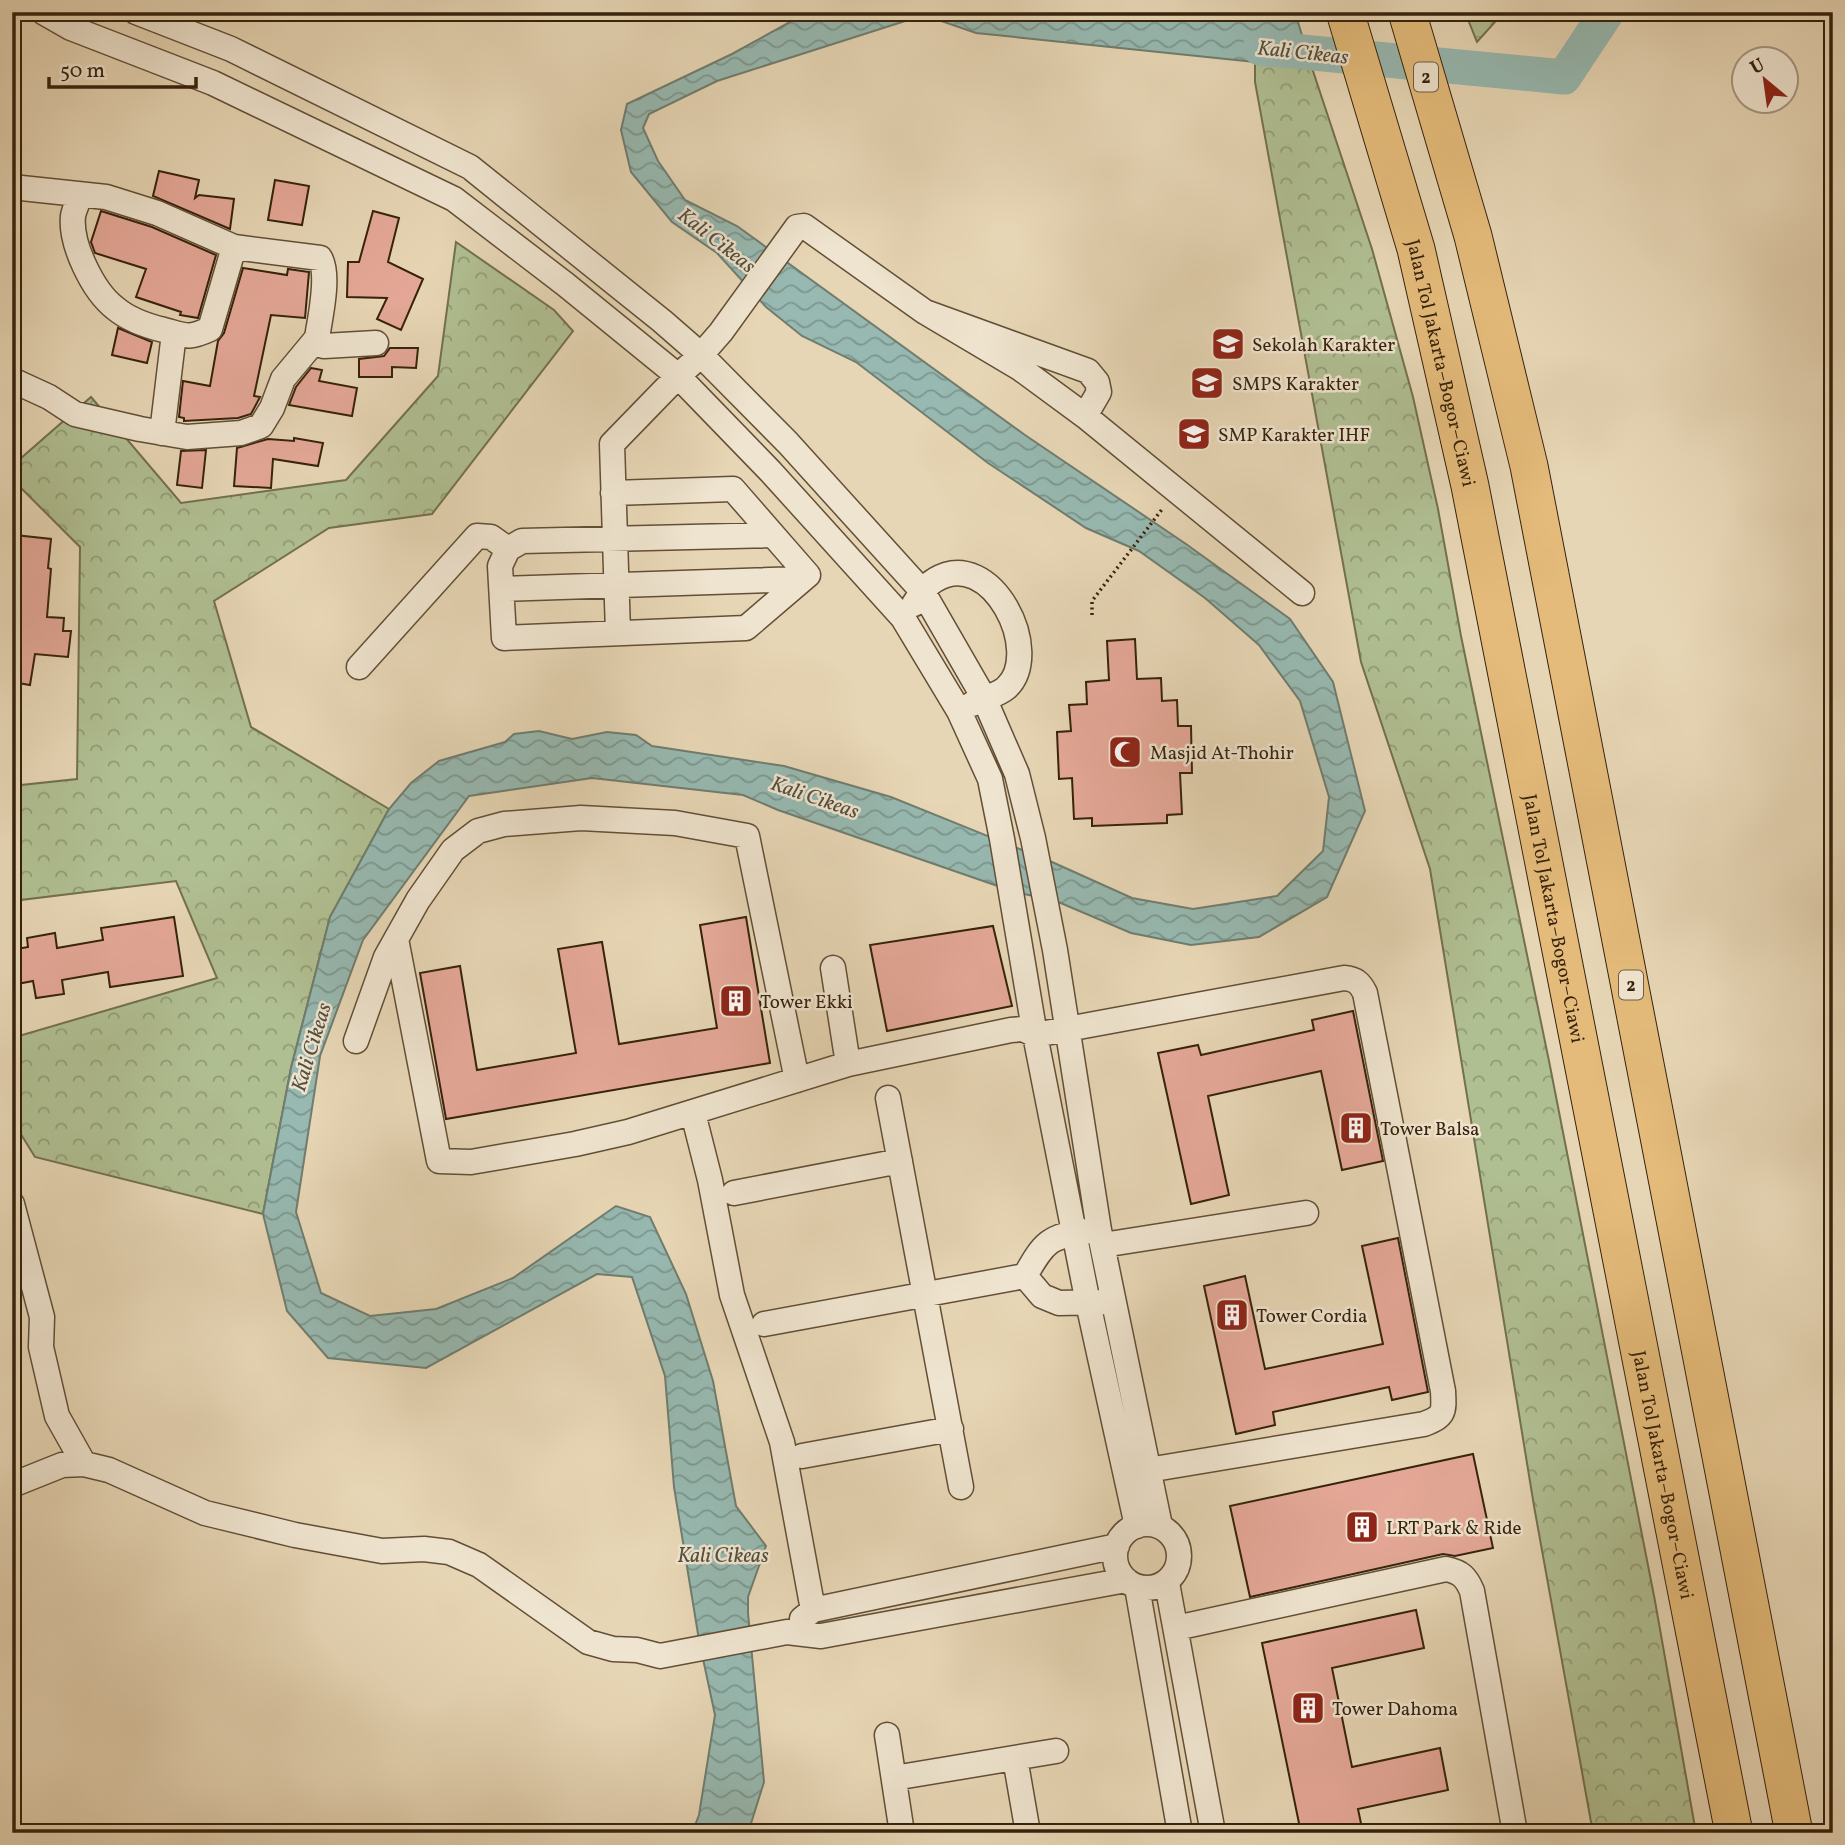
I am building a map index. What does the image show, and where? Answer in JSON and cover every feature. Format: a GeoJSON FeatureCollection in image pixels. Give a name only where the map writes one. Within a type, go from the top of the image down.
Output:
{"type":"FeatureCollection","features":[{"type":"Feature","properties":{"kind":"highway","name":"Jalan Tol Jakarta–Bogor–Ciawi"},"geometry":{"type":"LineString","coordinates":[[1345,12],[1416,249],[1470,486],[1734,1833]]}},
{"type":"Feature","properties":{"kind":"highway","name":"2"},"geometry":{"type":"LineString","coordinates":[[1407,12],[1472,236],[1529,466],[1794,1833]]}},
{"type":"Feature","properties":{"kind":"street"},"geometry":{"type":"LineString","coordinates":[[43,12],[71,28],[213,83],[454,199],[565,284],[678,376],[771,472],[903,618],[959,711],[990,779],[1035,1035],[1088,1303],[1148,1526]]}},
{"type":"Feature","properties":{"kind":"street"},"geometry":{"type":"LineString","coordinates":[[136,12],[230,49],[470,167],[701,355],[788,443],[923,592],[984,698],[1017,774],[1033,838],[1055,950],[1101,1237],[1148,1470],[1148,1526]]}},
{"type":"Feature","properties":{"kind":"street"},"geometry":{"type":"LineString","coordinates":[[454,199],[470,167]]}},
{"type":"Feature","properties":{"kind":"street"},"geometry":{"type":"LineString","coordinates":[[12,187],[106,197],[135,205],[234,247],[320,258],[324,280],[317,338],[283,379],[272,408],[261,426],[241,433],[187,437],[75,414],[49,397],[12,380]]}},
{"type":"Feature","properties":{"kind":"street"},"geometry":{"type":"LineString","coordinates":[[80,195],[73,217],[80,256],[92,279],[113,307],[137,322],[191,337],[210,329],[234,247]]}},
{"type":"Feature","properties":{"kind":"street"},"geometry":{"type":"LineString","coordinates":[[618,633],[612,444],[701,355],[721,332],[783,244],[797,227],[804,226],[925,312],[1021,369],[1085,416],[1302,593]]}},
{"type":"Feature","properties":{"kind":"street"},"geometry":{"type":"LineString","coordinates":[[925,312],[1088,371],[1097,382],[1099,392],[1085,416]]}},
{"type":"Feature","properties":{"kind":"street"},"geometry":{"type":"LineString","coordinates":[[162,433],[174,333]]}},
{"type":"Feature","properties":{"kind":"street"},"geometry":{"type":"LineString","coordinates":[[317,338],[324,346],[376,343]]}},
{"type":"Feature","properties":{"kind":"street"},"geometry":{"type":"LineString","coordinates":[[1085,416],[1168,502]]}},
{"type":"Feature","properties":{"kind":"street"},"geometry":{"type":"LineString","coordinates":[[771,472],[788,443]]}},
{"type":"Feature","properties":{"kind":"street"},"geometry":{"type":"LineString","coordinates":[[613,493],[733,489],[808,575],[746,628],[504,638],[500,566],[509,550],[522,541],[773,535]]}},
{"type":"Feature","properties":{"kind":"street"},"geometry":{"type":"LineString","coordinates":[[359,667],[477,536],[491,537],[509,550]]}},
{"type":"Feature","properties":{"kind":"street"},"geometry":{"type":"LineString","coordinates":[[903,618],[934,580],[955,572],[974,575],[989,586],[1006,607],[1017,632],[1019,654],[1014,676],[1005,689],[959,711]]}},
{"type":"Feature","properties":{"kind":"street"},"geometry":{"type":"LineString","coordinates":[[502,589],[803,579]]}},
{"type":"Feature","properties":{"kind":"street"},"geometry":{"type":"LineString","coordinates":[[356,1041],[386,957],[418,900],[453,850],[478,831],[504,824],[581,818],[675,823],[747,836],[797,1080]]}},
{"type":"Feature","properties":{"kind":"street"},"geometry":{"type":"LineString","coordinates":[[396,939],[439,1161],[471,1162],[575,1144],[693,1113],[848,1064],[1011,1030],[1023,1029],[1035,1035],[1353,978],[1365,993],[1444,1409],[1437,1419],[1424,1424],[1148,1470]]}},
{"type":"Feature","properties":{"kind":"street"},"geometry":{"type":"LineString","coordinates":[[833,968],[848,1064]]}},
{"type":"Feature","properties":{"kind":"street"},"geometry":{"type":"LineString","coordinates":[[888,1098],[961,1487]]}},
{"type":"Feature","properties":{"kind":"street"},"geometry":{"type":"LineString","coordinates":[[693,1113],[710,1180],[732,1295],[782,1442],[813,1610]]}},
{"type":"Feature","properties":{"kind":"street"},"geometry":{"type":"LineString","coordinates":[[734,1193],[900,1161]]}},
{"type":"Feature","properties":{"kind":"street"},"geometry":{"type":"LineString","coordinates":[[12,1204],[42,1317],[41,1347],[57,1416],[84,1464]]}},
{"type":"Feature","properties":{"kind":"street"},"geometry":{"type":"LineString","coordinates":[[1025,1276],[1039,1250],[1059,1236],[1074,1233],[1101,1237],[1306,1213]]}},
{"type":"Feature","properties":{"kind":"street"},"geometry":{"type":"LineString","coordinates":[[1025,1276],[1042,1296],[1059,1303],[1115,1301]]}},
{"type":"Feature","properties":{"kind":"street"},"geometry":{"type":"LineString","coordinates":[[764,1324],[1025,1276]]}},
{"type":"Feature","properties":{"kind":"street"},"geometry":{"type":"LineString","coordinates":[[802,1456],[951,1429]]}},
{"type":"Feature","properties":{"kind":"street"},"geometry":{"type":"LineString","coordinates":[[12,1485],[62,1465],[84,1464],[109,1470],[205,1513],[295,1535],[382,1550],[424,1549],[449,1552],[479,1565],[588,1642],[660,1656],[781,1633],[821,1636],[1132,1584],[1153,1589],[1167,1583],[1178,1569],[1180,1552],[1173,1536],[1148,1526],[1128,1531],[1116,1546],[1115,1559],[1118,1570],[1132,1584],[1180,1833]]}},
{"type":"Feature","properties":{"kind":"street"},"geometry":{"type":"LineString","coordinates":[[781,1633],[813,1610],[1116,1546]]}},
{"type":"Feature","properties":{"kind":"street"},"geometry":{"type":"LineString","coordinates":[[1176,1628],[1446,1569],[1458,1572],[1467,1579],[1472,1591],[1515,1833]]}},
{"type":"Feature","properties":{"kind":"street"},"geometry":{"type":"LineString","coordinates":[[1167,1583],[1213,1833]]}},
{"type":"Feature","properties":{"kind":"street"},"geometry":{"type":"LineString","coordinates":[[887,1735],[902,1833]]}},
{"type":"Feature","properties":{"kind":"street"},"geometry":{"type":"LineString","coordinates":[[894,1778],[1056,1751]]}},
{"type":"Feature","properties":{"kind":"street"},"geometry":{"type":"LineString","coordinates":[[1015,1758],[1028,1833]]}},
{"type":"Feature","properties":{"kind":"path"},"geometry":{"type":"LineString","coordinates":[[1092,615],[1091,601],[1168,502]]}},
{"type":"Feature","properties":{"kind":"green space"},"geometry":{"type":"Polygon","coordinates":[[[1465,12],[1504,12],[1477,42],[1465,12]]]}},
{"type":"Feature","properties":{"kind":"green space"},"geometry":{"type":"Polygon","coordinates":[[[1255,62],[1310,62],[1372,249],[1413,397],[1549,1061],[1655,1601],[1696,1833],[1593,1833],[1534,1506],[1430,869],[1361,662],[1255,82],[1255,62]]]}},
{"type":"Feature","properties":{"kind":"green space"},"geometry":{"type":"Polygon","coordinates":[[[456,242],[554,310],[573,331],[432,514],[329,528],[214,601],[251,727],[389,809],[330,917],[291,1068],[263,1214],[35,1157],[12,1120],[12,1038],[217,978],[176,881],[12,901],[12,786],[77,779],[80,547],[12,479],[12,466],[91,397],[181,503],[346,480],[438,376],[456,242]]]}},
{"type":"Feature","properties":{"kind":"water"},"geometry":{"type":"Polygon","coordinates":[[[808,12],[1295,12],[1310,62],[1255,62],[976,33],[924,15],[717,81],[649,114],[643,128],[658,161],[685,200],[737,226],[1025,435],[1186,544],[1290,619],[1333,682],[1365,811],[1327,897],[1259,937],[1191,945],[1131,933],[1056,901],[1015,892],[778,810],[743,795],[592,778],[469,796],[363,940],[320,1056],[296,1212],[321,1293],[370,1316],[436,1309],[513,1278],[616,1206],[650,1217],[686,1294],[713,1381],[736,1506],[766,1546],[748,1597],[764,1782],[748,1833],[692,1833],[699,1815],[715,1715],[699,1640],[674,1487],[665,1376],[632,1277],[597,1274],[426,1368],[328,1358],[287,1311],[263,1214],[291,1068],[330,917],[389,809],[411,783],[439,761],[505,742],[514,734],[539,731],[572,739],[607,732],[636,735],[652,746],[784,766],[891,797],[1052,862],[1132,898],[1193,909],[1277,896],[1323,851],[1329,797],[1300,701],[1259,645],[1205,598],[1139,551],[1086,528],[988,463],[856,362],[802,336],[766,307],[717,253],[672,222],[631,172],[621,130],[627,104],[732,54],[808,12]]]}},
{"type":"Feature","properties":{"kind":"building"},"geometry":{"type":"Polygon","coordinates":[[[159,171],[199,180],[195,198],[199,195],[234,199],[230,229],[153,196],[159,171]]]}},
{"type":"Feature","properties":{"kind":"building"},"geometry":{"type":"Polygon","coordinates":[[[275,180],[309,186],[302,225],[268,220],[275,180]]]}},
{"type":"Feature","properties":{"kind":"building"},"geometry":{"type":"Polygon","coordinates":[[[101,211],[152,227],[216,255],[198,318],[180,315],[181,312],[136,297],[146,269],[95,253],[91,242],[101,211]]]}},
{"type":"Feature","properties":{"kind":"building"},"geometry":{"type":"Polygon","coordinates":[[[373,211],[399,218],[388,262],[423,279],[401,330],[377,319],[387,298],[347,297],[348,262],[359,262],[373,211]]]}},
{"type":"Feature","properties":{"kind":"building"},"geometry":{"type":"Polygon","coordinates":[[[243,268],[287,275],[288,269],[309,272],[305,318],[271,315],[254,396],[260,397],[251,414],[238,418],[184,421],[184,418],[179,417],[183,381],[210,386],[218,341],[224,333],[243,268]]]}},
{"type":"Feature","properties":{"kind":"building"},"geometry":{"type":"Polygon","coordinates":[[[118,328],[152,342],[147,363],[112,355],[118,328]]]}},
{"type":"Feature","properties":{"kind":"building"},"geometry":{"type":"Polygon","coordinates":[[[390,348],[418,348],[416,368],[392,367],[392,377],[359,377],[359,359],[384,356],[390,348]]]}},
{"type":"Feature","properties":{"kind":"building"},"geometry":{"type":"Polygon","coordinates":[[[311,368],[322,370],[319,381],[357,388],[352,416],[289,405],[296,387],[311,368]]]}},
{"type":"Feature","properties":{"kind":"building"},"geometry":{"type":"Polygon","coordinates":[[[294,438],[323,443],[318,466],[273,459],[271,488],[234,486],[237,448],[268,439],[294,441],[294,438]]]}},
{"type":"Feature","properties":{"kind":"building"},"geometry":{"type":"Polygon","coordinates":[[[206,450],[202,488],[177,485],[181,451],[206,450]]]}},
{"type":"Feature","properties":{"kind":"building"},"geometry":{"type":"Polygon","coordinates":[[[15,535],[51,539],[47,617],[64,618],[63,631],[71,631],[68,657],[35,654],[30,685],[12,682],[12,649],[20,561],[12,560],[15,535]]]}},
{"type":"Feature","properties":{"kind":"building","name":"Masjid At-Thohir"},"geometry":{"type":"Polygon","coordinates":[[[1135,639],[1137,679],[1161,678],[1162,701],[1177,700],[1178,726],[1191,726],[1192,773],[1180,773],[1182,814],[1167,815],[1167,823],[1092,826],[1092,818],[1074,819],[1072,778],[1059,779],[1057,732],[1071,731],[1069,705],[1087,704],[1086,682],[1109,680],[1107,641],[1135,639]]]}},
{"type":"Feature","properties":{"kind":"building"},"geometry":{"type":"Polygon","coordinates":[[[174,917],[183,976],[110,987],[108,972],[62,980],[64,994],[36,998],[33,981],[12,985],[12,950],[28,947],[27,938],[55,933],[57,948],[103,940],[101,928],[174,917]]]}},
{"type":"Feature","properties":{"kind":"building","name":"Tower Ekki"},"geometry":{"type":"Polygon","coordinates":[[[746,917],[770,1063],[446,1119],[420,973],[460,966],[477,1070],[576,1053],[558,949],[602,942],[619,1044],[717,1028],[700,925],[746,917]]]}},
{"type":"Feature","properties":{"kind":"building"},"geometry":{"type":"Polygon","coordinates":[[[993,926],[1012,1006],[887,1031],[870,945],[993,926]]]}},
{"type":"Feature","properties":{"kind":"building","name":"Tower Balsa"},"geometry":{"type":"Polygon","coordinates":[[[1353,1011],[1383,1161],[1342,1170],[1321,1071],[1208,1096],[1229,1195],[1191,1204],[1158,1053],[1198,1045],[1201,1055],[1314,1030],[1312,1020],[1353,1011]]]}},
{"type":"Feature","properties":{"kind":"building","name":"Tower Cordia"},"geometry":{"type":"Polygon","coordinates":[[[1398,1238],[1428,1392],[1392,1400],[1389,1387],[1273,1412],[1275,1425],[1236,1434],[1204,1286],[1245,1276],[1265,1369],[1383,1344],[1362,1246],[1398,1238]]]}},
{"type":"Feature","properties":{"kind":"building","name":"LRT Park & Ride"},"geometry":{"type":"Polygon","coordinates":[[[1473,1454],[1493,1548],[1455,1556],[1443,1554],[1250,1597],[1230,1506],[1473,1454]]]}},
{"type":"Feature","properties":{"kind":"building","name":"Tower Dahoma"},"geometry":{"type":"Polygon","coordinates":[[[1416,1610],[1424,1648],[1332,1668],[1352,1767],[1440,1748],[1448,1790],[1358,1809],[1363,1833],[1301,1833],[1262,1643],[1416,1610]]]}},
{"type":"Feature","properties":{"kind":"waterway","name":"Kali Cikeas"},"geometry":{"type":"LineString","coordinates":[[1260,48],[1564,77],[1607,12]]}},
{"type":"Feature","properties":{"kind":"place","name":"Sekolah Karakter"},"geometry":{"type":"Point","coordinates":[1228,344]}},
{"type":"Feature","properties":{"kind":"place","name":"SMPS Karakter"},"geometry":{"type":"Point","coordinates":[1207,383]}},
{"type":"Feature","properties":{"kind":"place","name":"SMP Karakter IHF"},"geometry":{"type":"Point","coordinates":[1194,434]}},
{"type":"Feature","properties":{"kind":"place","name":"Masjid At-Thohir"},"geometry":{"type":"Point","coordinates":[1125,752]}},
{"type":"Feature","properties":{"kind":"place","name":"Tower Ekki"},"geometry":{"type":"Point","coordinates":[736,1001]}},
{"type":"Feature","properties":{"kind":"place","name":"Tower Balsa"},"geometry":{"type":"Point","coordinates":[1356,1128]}},
{"type":"Feature","properties":{"kind":"place","name":"Tower Cordia"},"geometry":{"type":"Point","coordinates":[1232,1315]}},
{"type":"Feature","properties":{"kind":"place","name":"LRT Park & Ride"},"geometry":{"type":"Point","coordinates":[1362,1527]}},
{"type":"Feature","properties":{"kind":"place","name":"Tower Dahoma"},"geometry":{"type":"Point","coordinates":[1308,1708]}}]}
